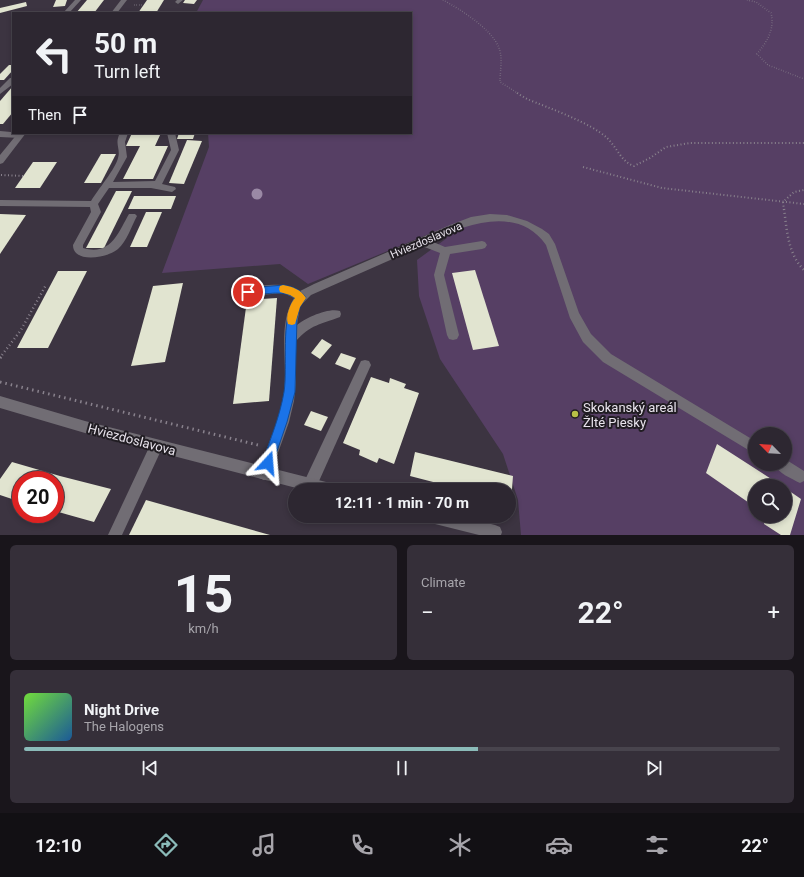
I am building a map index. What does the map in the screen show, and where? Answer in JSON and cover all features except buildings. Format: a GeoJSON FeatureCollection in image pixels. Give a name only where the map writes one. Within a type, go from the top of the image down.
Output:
{"type":"FeatureCollection","features":[{"type":"Feature","properties":{"kind":"street"},"geometry":{"type":"LineString","coordinates":[[67,12],[78,0]]}},
{"type":"Feature","properties":{"kind":"street"},"geometry":{"type":"LineString","coordinates":[[115,12],[124,0]]}},
{"type":"Feature","properties":{"kind":"street"},"geometry":{"type":"LineString","coordinates":[[0,92],[12,81]]}},
{"type":"Feature","properties":{"kind":"street"},"geometry":{"type":"LineString","coordinates":[[0,134],[21,134]]}},
{"type":"Feature","properties":{"kind":"street"},"geometry":{"type":"LineString","coordinates":[[0,161],[21,134]]}},
{"type":"Feature","properties":{"kind":"street"},"geometry":{"type":"LineString","coordinates":[[93,204],[107,185],[123,157],[121,147],[124,134]]}},
{"type":"Feature","properties":{"kind":"street"},"geometry":{"type":"LineString","coordinates":[[107,185],[150,185],[158,183],[162,178],[175,150],[171,134]]}},
{"type":"Feature","properties":{"kind":"street"},"geometry":{"type":"LineString","coordinates":[[150,185],[154,187],[172,189]]}},
{"type":"Feature","properties":{"kind":"street"},"geometry":{"type":"LineString","coordinates":[[0,203],[93,204]]}},
{"type":"Feature","properties":{"kind":"street"},"geometry":{"type":"LineString","coordinates":[[93,204],[96,212],[78,245],[78,250],[82,253],[102,254],[110,251],[116,246],[132,216]]}},
{"type":"Feature","properties":{"kind":"street","name":"Hviezdoslavova"},"geometry":{"type":"LineString","coordinates":[[301,298],[318,287],[446,230],[488,218],[506,218],[522,222],[546,236],[574,314],[587,338],[607,358],[748,444]]}},
{"type":"Feature","properties":{"kind":"street"},"geometry":{"type":"LineString","coordinates":[[421,241],[444,250],[482,245]]}},
{"type":"Feature","properties":{"kind":"street"},"geometry":{"type":"LineString","coordinates":[[444,250],[445,255],[439,275],[453,335]]}},
{"type":"Feature","properties":{"kind":"street"},"geometry":{"type":"LineString","coordinates":[[248,292],[284,289],[292,291],[301,298],[295,306],[292,318],[290,392],[264,473]]}},
{"type":"Feature","properties":{"kind":"street"},"geometry":{"type":"LineString","coordinates":[[291,338],[301,327],[312,320],[336,314]]}},
{"type":"Feature","properties":{"kind":"street"},"geometry":{"type":"LineString","coordinates":[[311,483],[364,365]]}},
{"type":"Feature","properties":{"kind":"street","name":"Hviezdoslavova"},"geometry":{"type":"LineString","coordinates":[[0,402],[86,427],[302,483]]}},
{"type":"Feature","properties":{"kind":"street"},"geometry":{"type":"LineString","coordinates":[[116,535],[157,446]]}},
{"type":"Feature","properties":{"kind":"street"},"geometry":{"type":"LineString","coordinates":[[792,471],[800,476]]}},
{"type":"Feature","properties":{"kind":"street"},"geometry":{"type":"LineString","coordinates":[[456,523],[496,534]]}},
{"type":"Feature","properties":{"kind":"path"},"geometry":{"type":"LineString","coordinates":[[442,0],[464,13],[493,38],[499,48],[501,60],[500,82],[527,99],[592,127],[607,138],[627,164],[634,166],[650,158],[666,147],[690,143],[804,143]]}},
{"type":"Feature","properties":{"kind":"path"},"geometry":{"type":"LineString","coordinates":[[747,0],[756,2],[771,13],[773,18],[770,35],[766,44],[757,54],[768,65],[804,79]]}},
{"type":"Feature","properties":{"kind":"path"},"geometry":{"type":"LineString","coordinates":[[583,166],[662,188],[804,204]]}},
{"type":"Feature","properties":{"kind":"path"},"geometry":{"type":"LineString","coordinates":[[1,175],[24,176]]}},
{"type":"Feature","properties":{"kind":"path"},"geometry":{"type":"LineString","coordinates":[[783,202],[794,192],[804,190]]}},
{"type":"Feature","properties":{"kind":"path"},"geometry":{"type":"LineString","coordinates":[[783,202],[790,246],[800,267],[804,270]]}},
{"type":"Feature","properties":{"kind":"path"},"geometry":{"type":"LineString","coordinates":[[0,358],[21,330],[46,285]]}},
{"type":"Feature","properties":{"kind":"path"},"geometry":{"type":"LineString","coordinates":[[0,382],[164,424],[272,449]]}},
{"type":"Feature","properties":{"kind":"shaded area"},"geometry":{"type":"Polygon","coordinates":[[[203,0],[804,0],[804,535],[521,535],[516,483],[512,483],[503,454],[440,359],[419,296],[417,260],[447,238],[436,231],[308,284],[280,264],[162,273],[209,147],[208,134],[412,134],[412,12],[197,12],[203,0]]]}},
{"type":"Feature","properties":{"kind":"slow traffic"},"geometry":{"type":"LineString","coordinates":[[283,289],[292,291],[301,298],[295,306],[292,321]]}},
{"type":"Feature","properties":{"kind":"place","name":"Skokanský areál Žlté Piesky"},"geometry":{"type":"Point","coordinates":[575,414]}},
{"type":"Feature","properties":{"kind":"route"},"geometry":{"type":"LineString","coordinates":[[248,292],[284,289],[292,291],[301,298],[295,306],[292,318],[290,392],[282,422],[268,463]]}}]}
